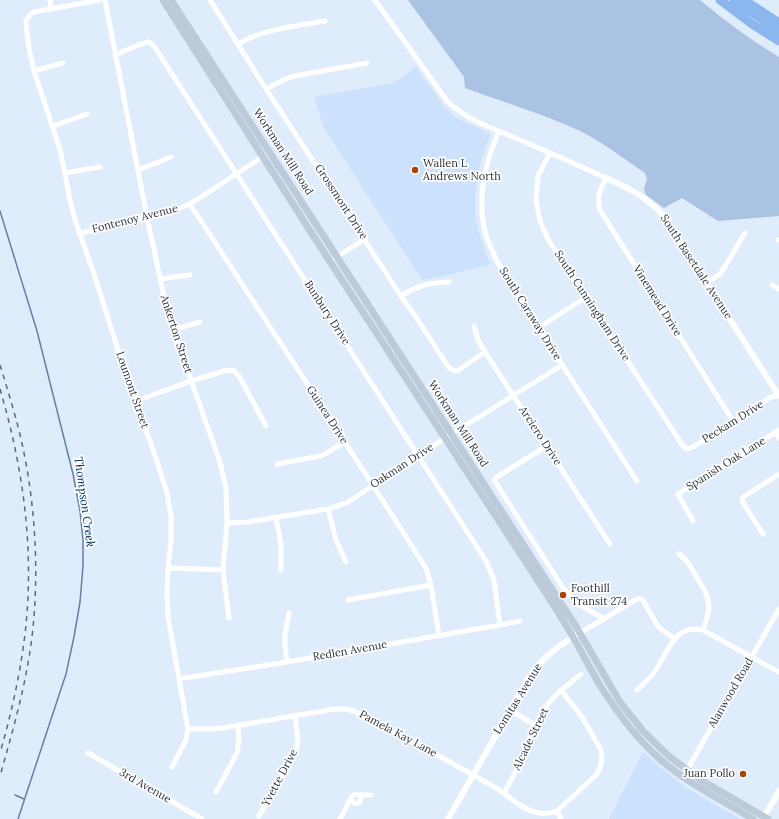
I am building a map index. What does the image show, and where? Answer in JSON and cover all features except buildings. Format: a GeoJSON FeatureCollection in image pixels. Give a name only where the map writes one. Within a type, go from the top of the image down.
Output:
{"type":"FeatureCollection","features":[{"type":"Feature","properties":{"kind":"highway"},"geometry":{"type":"LineString","coordinates":[[720,0],[752,24],[779,41]]}},
{"type":"Feature","properties":{"kind":"highway"},"geometry":{"type":"LineString","coordinates":[[727,0],[745,14],[779,36]]}},
{"type":"Feature","properties":{"kind":"highway"},"geometry":{"type":"LineString","coordinates":[[734,0],[779,31]]}},
{"type":"Feature","properties":{"kind":"highway"},"geometry":{"type":"LineString","coordinates":[[744,0],[779,23]]}},
{"type":"Feature","properties":{"kind":"main road","name":"Workman Mill Road"},"geometry":{"type":"LineString","coordinates":[[163,0],[330,261],[580,633],[610,685],[631,716],[657,745],[687,770],[765,818]]}},
{"type":"Feature","properties":{"kind":"main road","name":"Workman Mill Road"},"geometry":{"type":"LineString","coordinates":[[171,0],[337,256],[573,637],[601,686],[620,714],[652,751],[672,769],[708,794],[753,819]]}},
{"type":"Feature","properties":{"kind":"street"},"geometry":{"type":"LineString","coordinates":[[50,0],[51,9],[100,0]]}},
{"type":"Feature","properties":{"kind":"street","name":"Ankerton Street"},"geometry":{"type":"LineString","coordinates":[[104,0],[168,315],[172,330],[220,462],[226,488],[227,523],[223,570],[230,618]]}},
{"type":"Feature","properties":{"kind":"street","name":"Grossmont Drive"},"geometry":{"type":"LineString","coordinates":[[210,0],[266,89],[449,368],[457,370],[485,352]]}},
{"type":"Feature","properties":{"kind":"street","name":"South Basetdale Avenue"},"geometry":{"type":"LineString","coordinates":[[375,0],[447,101],[460,113],[606,178],[642,196],[652,204],[663,215],[779,395]]}},
{"type":"Feature","properties":{"kind":"street","name":"Loumont Street"},"geometry":{"type":"LineString","coordinates":[[51,9],[34,12],[26,20],[29,48],[34,71],[62,152],[72,208],[79,234],[100,290],[156,458],[167,493],[171,516],[171,541],[167,593],[168,617],[188,729],[186,740],[172,767]]}},
{"type":"Feature","properties":{"kind":"street"},"geometry":{"type":"LineString","coordinates":[[238,44],[253,36],[265,32],[325,21]]}},
{"type":"Feature","properties":{"kind":"street","name":"Bunbury Drive"},"geometry":{"type":"LineString","coordinates":[[115,55],[145,42],[151,43],[486,562],[494,580],[500,625]]}},
{"type":"Feature","properties":{"kind":"street"},"geometry":{"type":"LineString","coordinates":[[34,71],[63,63]]}},
{"type":"Feature","properties":{"kind":"street"},"geometry":{"type":"LineString","coordinates":[[266,89],[294,76],[367,63]]}},
{"type":"Feature","properties":{"kind":"street"},"geometry":{"type":"LineString","coordinates":[[53,126],[87,114]]}},
{"type":"Feature","properties":{"kind":"street","name":"South Caraway Drive"},"geometry":{"type":"LineString","coordinates":[[499,131],[492,145],[484,178],[482,194],[484,228],[490,245],[499,266],[637,481]]}},
{"type":"Feature","properties":{"kind":"street","name":"Fontenoy Avenue"},"geometry":{"type":"LineString","coordinates":[[79,234],[104,226],[164,214],[190,204],[270,152]]}},
{"type":"Feature","properties":{"kind":"street","name":"South Cunningham Drive"},"geometry":{"type":"LineString","coordinates":[[550,153],[538,176],[536,200],[540,221],[548,239],[600,321],[683,446],[687,449]]}},
{"type":"Feature","properties":{"kind":"street"},"geometry":{"type":"LineString","coordinates":[[138,170],[171,157]]}},
{"type":"Feature","properties":{"kind":"street"},"geometry":{"type":"LineString","coordinates":[[65,173],[100,167]]}},
{"type":"Feature","properties":{"kind":"street","name":"Vinemead Drive"},"geometry":{"type":"LineString","coordinates":[[606,178],[598,201],[600,210],[733,421]]}},
{"type":"Feature","properties":{"kind":"street","name":"Guinea Drive"},"geometry":{"type":"LineString","coordinates":[[190,204],[426,568],[431,584],[439,635]]}},
{"type":"Feature","properties":{"kind":"street"},"geometry":{"type":"LineString","coordinates":[[706,283],[720,274],[745,233]]}},
{"type":"Feature","properties":{"kind":"street"},"geometry":{"type":"LineString","coordinates":[[330,261],[364,239]]}},
{"type":"Feature","properties":{"kind":"street"},"geometry":{"type":"LineString","coordinates":[[160,279],[190,275]]}},
{"type":"Feature","properties":{"kind":"street"},"geometry":{"type":"LineString","coordinates":[[401,296],[413,288],[434,283],[449,282]]}},
{"type":"Feature","properties":{"kind":"street"},"geometry":{"type":"LineString","coordinates":[[772,285],[779,289]]}},
{"type":"Feature","properties":{"kind":"street"},"geometry":{"type":"LineString","coordinates":[[538,328],[585,298]]}},
{"type":"Feature","properties":{"kind":"street"},"geometry":{"type":"LineString","coordinates":[[172,330],[200,322]]}},
{"type":"Feature","properties":{"kind":"street","name":"Arciero Drive"},"geometry":{"type":"LineString","coordinates":[[474,326],[478,340],[485,352],[610,544]]}},
{"type":"Feature","properties":{"kind":"street","name":"Oakman Drive"},"geometry":{"type":"LineString","coordinates":[[227,523],[248,522],[328,509],[348,502],[562,365]]}},
{"type":"Feature","properties":{"kind":"street"},"geometry":{"type":"LineString","coordinates":[[136,401],[191,381],[224,371],[233,370],[239,376],[266,426]]}},
{"type":"Feature","properties":{"kind":"street","name":"Peckam Drive"},"geometry":{"type":"LineString","coordinates":[[687,449],[693,447],[771,398],[779,395]]}},
{"type":"Feature","properties":{"kind":"street"},"geometry":{"type":"LineString","coordinates":[[777,432],[779,438]]}},
{"type":"Feature","properties":{"kind":"street","name":"Spanish Oak Lane"},"geometry":{"type":"LineString","coordinates":[[693,521],[678,494],[777,432]]}},
{"type":"Feature","properties":{"kind":"street"},"geometry":{"type":"LineString","coordinates":[[277,464],[320,456],[345,442]]}},
{"type":"Feature","properties":{"kind":"street"},"geometry":{"type":"LineString","coordinates":[[547,446],[494,480],[563,588],[571,598],[604,619]]}},
{"type":"Feature","properties":{"kind":"street"},"geometry":{"type":"LineString","coordinates":[[763,534],[742,501],[743,497],[779,474]]}},
{"type":"Feature","properties":{"kind":"street"},"geometry":{"type":"LineString","coordinates":[[328,509],[336,540],[346,562]]}},
{"type":"Feature","properties":{"kind":"street"},"geometry":{"type":"LineString","coordinates":[[276,518],[281,544],[282,570]]}},
{"type":"Feature","properties":{"kind":"street"},"geometry":{"type":"LineString","coordinates":[[679,554],[687,561],[706,591],[709,609],[703,630]]}},
{"type":"Feature","properties":{"kind":"street"},"geometry":{"type":"LineString","coordinates":[[168,568],[223,570]]}},
{"type":"Feature","properties":{"kind":"street"},"geometry":{"type":"LineString","coordinates":[[348,600],[431,584]]}},
{"type":"Feature","properties":{"kind":"street","name":"Lomitas Avenue"},"geometry":{"type":"LineString","coordinates":[[448,819],[528,679],[538,664],[548,654],[573,637],[637,599],[643,600],[657,625],[674,639]]}},
{"type":"Feature","properties":{"kind":"street","name":"Alanwood Road"},"geometry":{"type":"LineString","coordinates":[[683,777],[779,609]]}},
{"type":"Feature","properties":{"kind":"street"},"geometry":{"type":"LineString","coordinates":[[287,662],[285,634],[289,613]]}},
{"type":"Feature","properties":{"kind":"street","name":"Redlen Avenue"},"geometry":{"type":"LineString","coordinates":[[179,679],[287,662],[520,621]]}},
{"type":"Feature","properties":{"kind":"street"},"geometry":{"type":"LineString","coordinates":[[637,690],[655,672],[674,639],[679,634],[690,629],[703,630],[779,672]]}},
{"type":"Feature","properties":{"kind":"street","name":"Alcade Street"},"geometry":{"type":"LineString","coordinates":[[504,793],[529,747],[530,737],[535,725],[550,701],[580,674]]}},
{"type":"Feature","properties":{"kind":"street"},"geometry":{"type":"LineString","coordinates":[[552,817],[596,775],[599,770],[602,757],[600,748],[582,717],[561,690]]}},
{"type":"Feature","properties":{"kind":"street","name":"Pamela Kay Lane"},"geometry":{"type":"LineString","coordinates":[[188,729],[211,729],[238,726],[335,709],[354,711],[394,734],[418,744],[504,793],[527,812],[540,817],[552,817]]}},
{"type":"Feature","properties":{"kind":"street"},"geometry":{"type":"LineString","coordinates":[[510,710],[535,725]]}},
{"type":"Feature","properties":{"kind":"street","name":"Yvette Drive"},"geometry":{"type":"LineString","coordinates":[[259,816],[296,753],[298,740],[295,716]]}},
{"type":"Feature","properties":{"kind":"street"},"geometry":{"type":"LineString","coordinates":[[216,792],[237,752],[239,740],[238,726]]}},
{"type":"Feature","properties":{"kind":"street","name":"3rd Avenue"},"geometry":{"type":"LineString","coordinates":[[88,753],[202,819]]}},
{"type":"Feature","properties":{"kind":"street"},"geometry":{"type":"LineString","coordinates":[[765,818],[779,791]]}},
{"type":"Feature","properties":{"kind":"street"},"geometry":{"type":"LineString","coordinates":[[340,819],[351,799],[355,803],[358,803],[360,802],[361,798],[359,795],[370,795]]}},
{"type":"Feature","properties":{"kind":"street"},"geometry":{"type":"LineString","coordinates":[[557,811],[561,819]]}},
{"type":"Feature","properties":{"kind":"shaded area"},"geometry":{"type":"Polygon","coordinates":[[[408,0],[700,0],[738,30],[779,57],[779,216],[718,221],[682,198],[664,208],[646,195],[644,189],[647,179],[645,173],[597,140],[552,119],[465,88],[464,77],[408,0]]]}},
{"type":"Feature","properties":{"kind":"shaded area","name":"Wallen L Andrews North"},"geometry":{"type":"Polygon","coordinates":[[[416,67],[443,105],[449,111],[457,118],[489,133],[490,135],[481,161],[475,194],[475,207],[480,236],[491,264],[422,280],[324,128],[314,97],[393,83],[416,67]]]}},
{"type":"Feature","properties":{"kind":"shaded area"},"geometry":{"type":"Polygon","coordinates":[[[643,752],[687,788],[740,819],[609,819],[643,752]]]}},
{"type":"Feature","properties":{"kind":"waterway","name":"Thompson Creek"},"geometry":{"type":"LineString","coordinates":[[0,211],[37,331],[73,474],[80,511],[83,540],[83,566],[80,602],[66,674],[18,819]]}},
{"type":"Feature","properties":{"kind":"waterway"},"geometry":{"type":"LineString","coordinates":[[15,795],[24,799]]}},
{"type":"Feature","properties":{"kind":"railway"},"geometry":{"type":"LineString","coordinates":[[0,365],[24,453],[34,522],[36,568],[34,614],[29,655],[19,707],[0,776]]}},
{"type":"Feature","properties":{"kind":"railway"},"geometry":{"type":"LineString","coordinates":[[0,389],[9,421],[22,485],[28,550],[27,616],[23,649],[13,701],[0,753]]}},
{"type":"Feature","properties":{"kind":"place","name":"Wallen L Andrews North"},"geometry":{"type":"Point","coordinates":[415,170]}},
{"type":"Feature","properties":{"kind":"place","name":"Foothill Transit 274"},"geometry":{"type":"Point","coordinates":[563,595]}},
{"type":"Feature","properties":{"kind":"place","name":"Juan Pollo"},"geometry":{"type":"Point","coordinates":[743,774]}}]}
